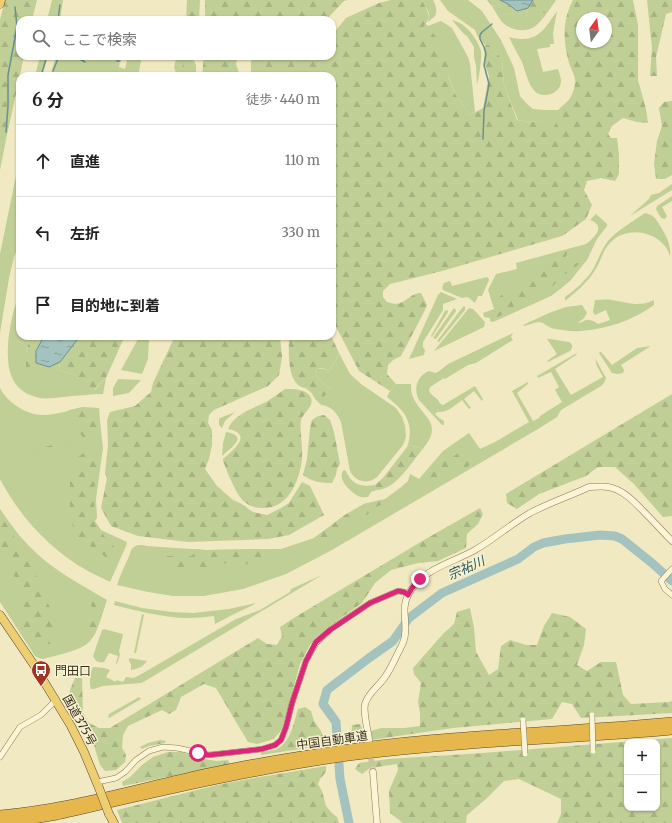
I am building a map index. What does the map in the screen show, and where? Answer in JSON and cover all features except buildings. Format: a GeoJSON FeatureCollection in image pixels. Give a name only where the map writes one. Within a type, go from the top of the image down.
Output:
{"type":"FeatureCollection","features":[{"type":"Feature","properties":{"kind":"highway"},"geometry":{"type":"LineString","coordinates":[[0,4],[1,0]]}},
{"type":"Feature","properties":{"kind":"highway","name":"国道375号"},"geometry":{"type":"LineString","coordinates":[[0,614],[34,665],[71,726],[114,823]]}},
{"type":"Feature","properties":{"kind":"highway","name":"中国自動車道"},"geometry":{"type":"LineString","coordinates":[[0,822],[34,819],[56,815],[205,781],[346,753],[456,738],[672,722]]}},
{"type":"Feature","properties":{"kind":"highway","name":"中国自動車道"},"geometry":{"type":"LineString","coordinates":[[346,753],[672,730]]}},
{"type":"Feature","properties":{"kind":"highway","name":"中国自動車道"},"geometry":{"type":"LineString","coordinates":[[0,815],[55,808],[265,762],[328,756]]}},
{"type":"Feature","properties":{"kind":"street"},"geometry":{"type":"LineString","coordinates":[[369,740],[365,704],[368,697],[384,678],[393,664],[404,641],[406,627],[404,619],[405,604],[412,588],[420,579],[434,570],[477,549],[512,524],[531,513],[589,487],[607,487],[621,492],[630,498],[672,541]]}},
{"type":"Feature","properties":{"kind":"street"},"geometry":{"type":"LineString","coordinates":[[672,569],[661,582],[665,589],[672,595]]}},
{"type":"Feature","properties":{"kind":"street"},"geometry":{"type":"LineString","coordinates":[[98,785],[116,778],[125,772],[136,760],[149,751],[164,747],[177,748],[209,755],[262,749],[275,745],[281,740],[306,661],[316,642],[330,630],[370,603],[398,591],[404,592],[408,595]]}},
{"type":"Feature","properties":{"kind":"street"},"geometry":{"type":"LineString","coordinates":[[0,757],[20,727],[41,715],[55,701]]}},
{"type":"Feature","properties":{"kind":"street"},"geometry":{"type":"LineString","coordinates":[[592,715],[593,751]]}},
{"type":"Feature","properties":{"kind":"street"},"geometry":{"type":"LineString","coordinates":[[523,720],[524,754]]}},
{"type":"Feature","properties":{"kind":"street"},"geometry":{"type":"LineString","coordinates":[[373,772],[377,823]]}},
{"type":"Feature","properties":{"kind":"green space"},"geometry":{"type":"Polygon","coordinates":[[[5,0],[37,0],[33,16],[16,16],[16,60],[23,60],[21,72],[16,72],[16,93],[7,135],[0,152],[0,20],[5,0]]]}},
{"type":"Feature","properties":{"kind":"green space"},"geometry":{"type":"Polygon","coordinates":[[[52,0],[63,0],[61,16],[48,16],[52,0]]]}},
{"type":"Feature","properties":{"kind":"green space"},"geometry":{"type":"Polygon","coordinates":[[[187,0],[200,0],[199,16],[186,16],[187,0]]]}},
{"type":"Feature","properties":{"kind":"green space"},"geometry":{"type":"Polygon","coordinates":[[[205,0],[348,0],[344,1],[330,16],[205,16],[205,0]]]}},
{"type":"Feature","properties":{"kind":"green space"},"geometry":{"type":"Polygon","coordinates":[[[391,0],[422,0],[428,18],[422,29],[433,33],[442,45],[439,56],[430,67],[448,60],[452,68],[448,76],[455,94],[470,115],[483,108],[489,76],[484,62],[485,45],[489,45],[502,59],[504,86],[517,120],[529,122],[538,121],[553,130],[574,88],[575,78],[569,63],[565,39],[565,23],[573,0],[633,0],[638,25],[638,80],[646,109],[648,123],[623,118],[612,126],[608,134],[611,138],[617,138],[619,154],[619,174],[615,181],[601,178],[587,181],[584,190],[592,205],[586,219],[562,236],[442,271],[390,284],[383,291],[383,297],[387,302],[398,304],[415,294],[421,293],[427,305],[401,356],[393,360],[388,365],[387,374],[396,384],[390,391],[359,371],[336,327],[336,72],[251,72],[252,60],[336,60],[337,29],[346,18],[379,3],[391,0]]]}},
{"type":"Feature","properties":{"kind":"green space"},"geometry":{"type":"Polygon","coordinates":[[[422,0],[433,0],[436,7],[435,15],[428,22],[429,13],[422,0]]]}},
{"type":"Feature","properties":{"kind":"green space"},"geometry":{"type":"Polygon","coordinates":[[[440,0],[468,0],[482,11],[501,40],[514,68],[520,96],[533,109],[558,110],[572,97],[561,113],[553,131],[538,121],[529,122],[518,120],[504,86],[502,59],[489,45],[485,45],[478,37],[475,30],[448,11],[440,0]]]}},
{"type":"Feature","properties":{"kind":"green space"},"geometry":{"type":"Polygon","coordinates":[[[487,0],[500,0],[517,11],[508,15],[500,4],[492,6],[487,0]]]}},
{"type":"Feature","properties":{"kind":"green space"},"geometry":{"type":"Polygon","coordinates":[[[533,0],[556,0],[547,13],[527,18],[526,14],[528,8],[533,0]]]}},
{"type":"Feature","properties":{"kind":"green space"},"geometry":{"type":"Polygon","coordinates":[[[647,0],[672,0],[672,12],[666,14],[656,57],[657,76],[650,76],[652,48],[647,0]]]}},
{"type":"Feature","properties":{"kind":"green space"},"geometry":{"type":"Polygon","coordinates":[[[500,4],[508,15],[528,8],[526,14],[527,17],[547,13],[534,27],[526,30],[517,30],[505,25],[499,18],[492,6],[500,4]]]}},
{"type":"Feature","properties":{"kind":"green space"},"geometry":{"type":"Polygon","coordinates":[[[557,11],[553,33],[554,44],[550,44],[550,47],[537,49],[543,72],[558,69],[561,80],[558,90],[554,93],[545,95],[536,92],[531,86],[522,62],[509,37],[526,39],[538,34],[543,30],[557,11]]]}},
{"type":"Feature","properties":{"kind":"green space"},"geometry":{"type":"Polygon","coordinates":[[[452,20],[462,24],[474,36],[481,51],[477,85],[474,47],[467,36],[452,20]]]}},
{"type":"Feature","properties":{"kind":"green space"},"geometry":{"type":"Polygon","coordinates":[[[441,21],[452,28],[468,57],[475,112],[470,115],[455,94],[448,75],[430,68],[422,29],[426,24],[428,26],[441,21]]]}},
{"type":"Feature","properties":{"kind":"green space"},"geometry":{"type":"Polygon","coordinates":[[[39,60],[47,60],[43,72],[36,72],[39,60]]]}},
{"type":"Feature","properties":{"kind":"green space"},"geometry":{"type":"Polygon","coordinates":[[[55,60],[117,60],[120,61],[119,67],[125,69],[126,60],[141,60],[139,72],[51,72],[55,60]]]}},
{"type":"Feature","properties":{"kind":"green space"},"geometry":{"type":"Polygon","coordinates":[[[176,60],[193,60],[196,66],[196,72],[176,72],[174,67],[176,60]]]}},
{"type":"Feature","properties":{"kind":"green space"},"geometry":{"type":"Polygon","coordinates":[[[181,60],[194,60],[196,66],[191,71],[184,70],[181,60]]]}},
{"type":"Feature","properties":{"kind":"green space"},"geometry":{"type":"Polygon","coordinates":[[[204,60],[237,60],[236,64],[239,72],[202,72],[204,60]]]}},
{"type":"Feature","properties":{"kind":"green space"},"geometry":{"type":"Polygon","coordinates":[[[672,101],[672,175],[665,179],[656,179],[654,164],[657,141],[662,126],[659,108],[664,102],[672,101]]]}},
{"type":"Feature","properties":{"kind":"green space"},"geometry":{"type":"Polygon","coordinates":[[[7,135],[0,170],[0,152],[7,135]]]}},
{"type":"Feature","properties":{"kind":"green space"},"geometry":{"type":"Polygon","coordinates":[[[16,176],[16,252],[9,278],[0,333],[0,254],[16,176]]]}},
{"type":"Feature","properties":{"kind":"green space"},"geometry":{"type":"Polygon","coordinates":[[[672,184],[672,190],[630,216],[649,199],[651,195],[659,193],[672,184]]]}},
{"type":"Feature","properties":{"kind":"green space"},"geometry":{"type":"Polygon","coordinates":[[[672,196],[672,201],[662,207],[667,216],[665,219],[661,218],[656,209],[657,206],[672,196]]]}},
{"type":"Feature","properties":{"kind":"green space"},"geometry":{"type":"Polygon","coordinates":[[[645,213],[655,218],[663,231],[668,241],[670,256],[664,245],[652,236],[637,232],[623,234],[610,243],[605,249],[597,267],[589,279],[565,301],[565,297],[580,285],[592,271],[608,241],[621,229],[645,213]]]}},
{"type":"Feature","properties":{"kind":"green space"},"geometry":{"type":"Polygon","coordinates":[[[596,214],[607,224],[607,226],[597,239],[587,260],[571,280],[551,296],[493,322],[490,321],[490,318],[484,317],[483,313],[494,309],[488,290],[496,274],[517,269],[516,263],[586,244],[592,239],[598,229],[598,225],[590,220],[596,214]]]}},
{"type":"Feature","properties":{"kind":"green space"},"geometry":{"type":"Polygon","coordinates":[[[568,251],[565,264],[571,266],[576,263],[580,263],[563,275],[551,288],[544,289],[530,295],[510,310],[496,318],[488,314],[495,310],[496,300],[506,291],[533,277],[540,266],[554,254],[568,251]]]}},
{"type":"Feature","properties":{"kind":"green space"},"geometry":{"type":"Polygon","coordinates":[[[487,277],[489,280],[482,296],[478,296],[475,303],[467,297],[462,298],[443,290],[442,288],[444,283],[450,281],[452,286],[487,277]]]}},
{"type":"Feature","properties":{"kind":"green space"},"geometry":{"type":"Polygon","coordinates":[[[441,292],[457,299],[443,304],[443,310],[423,342],[423,347],[425,350],[424,355],[409,359],[438,295],[441,292]]]}},
{"type":"Feature","properties":{"kind":"green space"},"geometry":{"type":"Polygon","coordinates":[[[595,300],[643,304],[654,300],[654,305],[628,320],[610,326],[590,330],[574,331],[554,329],[539,322],[523,325],[566,307],[582,305],[587,313],[578,323],[588,320],[598,324],[610,320],[606,310],[595,315],[593,312],[595,300]]]}},
{"type":"Feature","properties":{"kind":"green space"},"geometry":{"type":"Polygon","coordinates":[[[16,304],[16,340],[29,340],[26,355],[26,372],[36,363],[49,367],[60,362],[59,370],[75,375],[95,390],[106,378],[103,394],[39,398],[23,391],[18,386],[11,374],[8,360],[9,340],[16,304]]]}},
{"type":"Feature","properties":{"kind":"green space"},"geometry":{"type":"Polygon","coordinates":[[[464,306],[465,310],[439,342],[437,341],[462,308],[464,306]]]}},
{"type":"Feature","properties":{"kind":"green space"},"geometry":{"type":"Polygon","coordinates":[[[454,308],[456,311],[436,339],[433,338],[454,308]]]}},
{"type":"Feature","properties":{"kind":"green space"},"geometry":{"type":"Polygon","coordinates":[[[469,308],[473,309],[485,322],[484,327],[434,351],[469,308]]]}},
{"type":"Feature","properties":{"kind":"green space"},"geometry":{"type":"Polygon","coordinates":[[[446,310],[448,312],[432,337],[431,336],[446,310]]]}},
{"type":"Feature","properties":{"kind":"green space"},"geometry":{"type":"Polygon","coordinates":[[[513,333],[511,337],[513,340],[476,363],[468,365],[430,387],[429,391],[443,405],[475,386],[483,399],[482,401],[474,391],[464,399],[471,408],[469,409],[462,400],[447,410],[437,412],[435,414],[444,421],[444,425],[442,425],[417,396],[416,387],[419,379],[429,371],[435,373],[438,372],[448,364],[513,333]]]}},
{"type":"Feature","properties":{"kind":"green space"},"geometry":{"type":"Polygon","coordinates":[[[547,339],[569,342],[572,345],[572,349],[548,362],[547,361],[557,354],[547,339]]]}},
{"type":"Feature","properties":{"kind":"green space"},"geometry":{"type":"Polygon","coordinates":[[[29,340],[42,340],[36,350],[36,363],[26,373],[26,355],[29,340]]]}},
{"type":"Feature","properties":{"kind":"green space"},"geometry":{"type":"Polygon","coordinates":[[[77,340],[123,340],[106,378],[94,390],[81,388],[75,375],[59,370],[60,362],[77,340]]]}},
{"type":"Feature","properties":{"kind":"green space"},"geometry":{"type":"Polygon","coordinates":[[[149,340],[148,359],[142,374],[121,370],[137,341],[149,340]]]}},
{"type":"Feature","properties":{"kind":"green space"},"geometry":{"type":"Polygon","coordinates":[[[173,340],[280,340],[282,357],[279,375],[268,386],[214,410],[209,415],[208,423],[212,430],[212,445],[205,469],[217,486],[233,500],[253,512],[267,515],[289,503],[302,482],[310,486],[324,515],[289,535],[268,539],[188,542],[138,536],[111,526],[101,508],[107,478],[105,473],[108,445],[107,420],[110,412],[135,406],[151,392],[153,383],[173,340]]]}},
{"type":"Feature","properties":{"kind":"green space"},"geometry":{"type":"Polygon","coordinates":[[[289,340],[333,340],[339,353],[329,372],[320,368],[317,369],[315,373],[318,378],[331,390],[323,397],[311,387],[305,388],[299,385],[294,381],[289,358],[289,340]]]}},
{"type":"Feature","properties":{"kind":"green space"},"geometry":{"type":"Polygon","coordinates":[[[651,346],[621,365],[624,370],[623,373],[617,374],[612,373],[599,353],[601,352],[612,365],[637,348],[651,346]]]}},
{"type":"Feature","properties":{"kind":"green space"},"geometry":{"type":"Polygon","coordinates":[[[339,353],[350,374],[361,384],[396,408],[402,417],[405,426],[406,437],[403,445],[377,477],[366,482],[355,478],[350,471],[341,422],[337,415],[331,409],[320,404],[305,388],[311,387],[331,390],[318,378],[315,373],[317,369],[320,368],[329,372],[339,353]]]}},
{"type":"Feature","properties":{"kind":"green space"},"geometry":{"type":"Polygon","coordinates":[[[577,353],[555,369],[571,395],[603,377],[597,366],[595,358],[606,378],[601,386],[561,410],[557,417],[538,429],[332,550],[286,574],[243,589],[204,596],[173,596],[117,585],[132,549],[137,545],[206,550],[281,549],[314,538],[345,515],[364,504],[385,499],[408,481],[410,474],[419,479],[443,451],[469,433],[480,449],[529,422],[512,391],[528,382],[528,384],[517,393],[533,421],[562,402],[555,390],[559,387],[551,372],[538,378],[537,376],[577,353]]]}},
{"type":"Feature","properties":{"kind":"green space"},"geometry":{"type":"Polygon","coordinates":[[[118,379],[141,380],[129,393],[113,396],[113,388],[118,379]]]}},
{"type":"Feature","properties":{"kind":"green space"},"geometry":{"type":"Polygon","coordinates":[[[396,384],[411,384],[411,392],[413,397],[430,422],[432,432],[423,449],[408,445],[410,437],[409,423],[399,407],[387,397],[396,384]]]}},
{"type":"Feature","properties":{"kind":"green space"},"geometry":{"type":"Polygon","coordinates":[[[0,388],[12,403],[30,413],[48,415],[83,407],[100,422],[103,448],[96,499],[97,518],[95,521],[101,530],[127,542],[110,582],[74,563],[49,543],[37,531],[17,506],[0,479],[0,388]]]}},
{"type":"Feature","properties":{"kind":"green space"},"geometry":{"type":"Polygon","coordinates":[[[285,389],[295,389],[306,392],[310,396],[311,400],[310,406],[301,420],[302,462],[299,474],[293,488],[284,500],[272,507],[254,507],[246,503],[239,496],[223,461],[223,459],[236,447],[240,438],[240,435],[236,431],[228,429],[240,415],[266,402],[285,389]]]}},
{"type":"Feature","properties":{"kind":"green space"},"geometry":{"type":"Polygon","coordinates":[[[672,394],[672,516],[663,517],[634,484],[615,467],[598,467],[586,476],[539,494],[517,509],[507,503],[506,494],[672,394]]]}},
{"type":"Feature","properties":{"kind":"green space"},"geometry":{"type":"Polygon","coordinates":[[[83,407],[99,408],[101,435],[93,441],[88,441],[83,437],[68,416],[69,410],[83,407]]]}},
{"type":"Feature","properties":{"kind":"green space"},"geometry":{"type":"Polygon","coordinates":[[[235,412],[225,421],[222,428],[219,425],[220,418],[235,412]]]}},
{"type":"Feature","properties":{"kind":"green space"},"geometry":{"type":"Polygon","coordinates":[[[324,415],[330,420],[334,432],[340,464],[332,483],[317,482],[303,475],[307,459],[312,420],[318,416],[324,415]]]}},
{"type":"Feature","properties":{"kind":"green space"},"geometry":{"type":"Polygon","coordinates":[[[226,432],[233,434],[237,439],[234,446],[222,456],[223,443],[226,432]]]}},
{"type":"Feature","properties":{"kind":"green space"},"geometry":{"type":"Polygon","coordinates":[[[70,438],[71,442],[58,448],[28,454],[21,450],[49,446],[70,438]]]}},
{"type":"Feature","properties":{"kind":"green space"},"geometry":{"type":"Polygon","coordinates":[[[408,445],[423,449],[397,480],[391,485],[377,490],[375,485],[383,478],[408,445]]]}},
{"type":"Feature","properties":{"kind":"green space"},"geometry":{"type":"Polygon","coordinates":[[[463,450],[469,452],[473,457],[472,464],[459,471],[454,471],[451,474],[443,476],[436,481],[428,480],[428,472],[440,457],[448,456],[451,458],[463,450]]]}},
{"type":"Feature","properties":{"kind":"green space"},"geometry":{"type":"Polygon","coordinates":[[[84,453],[97,453],[99,457],[94,491],[94,521],[107,540],[121,553],[117,562],[110,560],[75,535],[70,514],[70,479],[77,458],[84,453]]]}},
{"type":"Feature","properties":{"kind":"green space"},"geometry":{"type":"Polygon","coordinates":[[[344,470],[354,482],[365,486],[375,485],[377,490],[371,492],[368,497],[358,496],[343,482],[342,473],[344,470]]]}},
{"type":"Feature","properties":{"kind":"green space"},"geometry":{"type":"Polygon","coordinates":[[[380,500],[381,505],[373,508],[367,515],[357,516],[353,528],[334,535],[326,542],[315,544],[314,538],[345,515],[364,504],[380,500]]]}},
{"type":"Feature","properties":{"kind":"green space"},"geometry":{"type":"Polygon","coordinates":[[[480,508],[483,514],[478,524],[467,534],[466,548],[438,561],[418,563],[391,570],[375,583],[362,603],[328,627],[310,645],[300,664],[282,729],[274,739],[257,744],[248,742],[216,688],[204,684],[181,697],[176,710],[169,714],[162,710],[128,726],[123,735],[122,748],[126,755],[125,762],[116,770],[105,771],[100,765],[92,739],[69,697],[75,678],[82,678],[83,713],[89,723],[99,728],[110,728],[258,638],[267,644],[277,645],[282,636],[280,627],[480,508]]]}},
{"type":"Feature","properties":{"kind":"green space"},"geometry":{"type":"Polygon","coordinates":[[[0,509],[21,537],[47,562],[66,576],[107,600],[93,637],[86,644],[68,652],[43,659],[39,658],[35,656],[0,602],[0,509]]]}},
{"type":"Feature","properties":{"kind":"green space"},"geometry":{"type":"Polygon","coordinates":[[[0,514],[32,566],[51,609],[57,633],[51,644],[33,642],[22,631],[18,622],[25,609],[14,578],[15,563],[0,551],[0,514]]]}},
{"type":"Feature","properties":{"kind":"green space"},"geometry":{"type":"Polygon","coordinates":[[[196,549],[258,549],[269,555],[268,560],[255,561],[241,566],[223,563],[201,569],[170,569],[164,564],[165,556],[192,556],[196,549]]]}},
{"type":"Feature","properties":{"kind":"green space"},"geometry":{"type":"Polygon","coordinates":[[[322,575],[141,683],[103,686],[91,689],[90,678],[93,667],[110,670],[106,677],[116,682],[116,680],[123,682],[126,677],[133,678],[138,676],[236,619],[260,610],[290,592],[291,589],[322,575]]]}},
{"type":"Feature","properties":{"kind":"green space"},"geometry":{"type":"Polygon","coordinates":[[[94,597],[98,598],[100,603],[105,606],[95,634],[90,641],[87,637],[85,629],[94,597]]]}},
{"type":"Feature","properties":{"kind":"green space"},"geometry":{"type":"Polygon","coordinates":[[[115,601],[142,608],[193,613],[229,609],[256,603],[215,624],[214,616],[186,618],[159,615],[114,605],[115,601]]]}},
{"type":"Feature","properties":{"kind":"green space"},"geometry":{"type":"Polygon","coordinates":[[[470,608],[474,628],[476,652],[489,675],[498,669],[501,646],[510,640],[526,645],[537,645],[544,626],[552,613],[570,617],[586,629],[584,645],[577,665],[587,671],[601,662],[616,662],[623,695],[631,704],[672,701],[672,713],[581,718],[572,704],[562,702],[552,719],[453,728],[357,742],[351,736],[352,725],[360,724],[364,733],[381,728],[405,728],[420,726],[418,702],[421,683],[414,674],[413,668],[443,634],[454,624],[457,612],[470,608]]]}},
{"type":"Feature","properties":{"kind":"green space"},"geometry":{"type":"Polygon","coordinates":[[[142,614],[144,615],[136,653],[134,653],[142,614]]]}},
{"type":"Feature","properties":{"kind":"green space"},"geometry":{"type":"Polygon","coordinates":[[[104,629],[123,634],[117,664],[118,656],[109,653],[104,662],[97,661],[93,656],[102,630],[104,629]]]}},
{"type":"Feature","properties":{"kind":"green space"},"geometry":{"type":"Polygon","coordinates":[[[129,658],[147,661],[144,665],[131,670],[129,658]]]}},
{"type":"Feature","properties":{"kind":"green space"},"geometry":{"type":"Polygon","coordinates":[[[139,697],[141,699],[109,718],[108,717],[109,714],[139,697]]]}},
{"type":"Feature","properties":{"kind":"green space"},"geometry":{"type":"Polygon","coordinates":[[[305,707],[311,711],[314,721],[321,731],[324,739],[320,746],[261,755],[261,752],[277,749],[286,742],[298,709],[305,707]]]}},
{"type":"Feature","properties":{"kind":"green space"},"geometry":{"type":"Polygon","coordinates":[[[672,738],[672,823],[557,823],[561,814],[561,799],[519,779],[504,781],[467,815],[466,823],[403,823],[390,813],[389,791],[398,770],[397,764],[370,768],[362,774],[355,769],[359,763],[388,759],[624,742],[624,811],[660,811],[659,739],[672,738]]]}},
{"type":"Feature","properties":{"kind":"green space"},"geometry":{"type":"Polygon","coordinates":[[[160,740],[166,741],[165,743],[142,749],[140,747],[148,743],[160,740]]]}},
{"type":"Feature","properties":{"kind":"green space"},"geometry":{"type":"Polygon","coordinates":[[[168,752],[181,752],[203,759],[217,761],[228,760],[230,764],[123,786],[122,782],[130,777],[142,765],[153,757],[168,752]]]}},
{"type":"Feature","properties":{"kind":"green space"},"geometry":{"type":"Polygon","coordinates":[[[326,766],[326,772],[318,784],[322,791],[326,806],[337,817],[339,823],[122,823],[117,810],[217,785],[326,766]]]}},
{"type":"Feature","properties":{"kind":"water"},"geometry":{"type":"Polygon","coordinates":[[[500,0],[533,0],[528,8],[517,11],[500,0]]]}},
{"type":"Feature","properties":{"kind":"water"},"geometry":{"type":"Polygon","coordinates":[[[42,340],[77,340],[60,362],[49,367],[36,363],[36,351],[42,340]]]}},
{"type":"Feature","properties":{"kind":"waterway"},"geometry":{"type":"LineString","coordinates":[[59,16],[60,5]]}},
{"type":"Feature","properties":{"kind":"waterway"},"geometry":{"type":"LineString","coordinates":[[15,7],[16,17]]}},
{"type":"Feature","properties":{"kind":"waterway"},"geometry":{"type":"LineString","coordinates":[[483,139],[484,111],[489,84],[484,65],[486,54],[480,39],[480,35],[492,24]]}},
{"type":"Feature","properties":{"kind":"waterway"},"geometry":{"type":"LineString","coordinates":[[6,132],[8,75],[16,32]]}},
{"type":"Feature","properties":{"kind":"waterway"},"geometry":{"type":"LineString","coordinates":[[42,72],[46,60]]}},
{"type":"Feature","properties":{"kind":"waterway"},"geometry":{"type":"LineString","coordinates":[[53,71],[57,60]]}},
{"type":"Feature","properties":{"kind":"waterway"},"geometry":{"type":"LineString","coordinates":[[81,60],[85,62]]}},
{"type":"Feature","properties":{"kind":"waterway","name":"宗祐川"},"geometry":{"type":"LineString","coordinates":[[349,823],[340,779],[336,722],[323,704],[327,690],[393,641],[409,618],[442,593],[518,559],[534,547],[543,543],[600,535],[615,536],[622,539],[672,581]]}},
{"type":"Feature","properties":{"kind":"tunnel"},"geometry":{"type":"LineString","coordinates":[[370,750],[373,772]]}},
{"type":"Feature","properties":{"kind":"place","name":"門田口"},"geometry":{"type":"Point","coordinates":[41,687]}},
{"type":"Feature","properties":{"kind":"route"},"geometry":{"type":"LineString","coordinates":[[198,753],[209,755],[262,749],[275,745],[281,740],[306,661],[316,642],[330,630],[370,603],[398,591],[404,592],[408,595],[420,579]]}}]}
